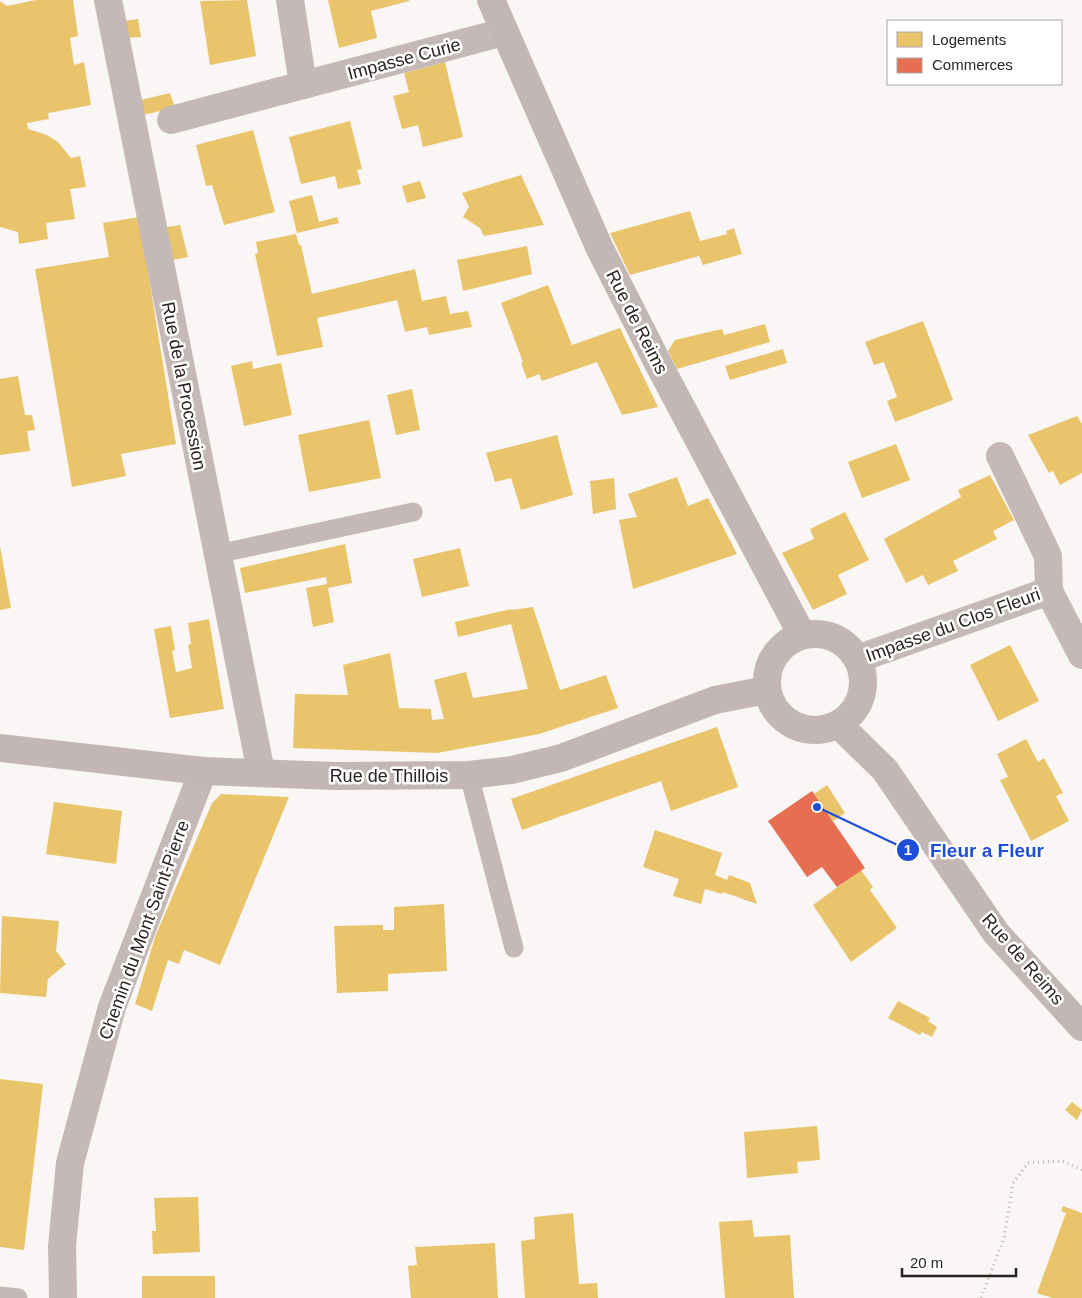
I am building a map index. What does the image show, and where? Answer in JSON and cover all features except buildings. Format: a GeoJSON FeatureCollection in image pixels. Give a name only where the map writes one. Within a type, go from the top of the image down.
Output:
{"type":"FeatureCollection","features":[{"type":"Feature","properties":{"kind":"street","name":"Rue de la Procession"},"geometry":{"type":"LineString","coordinates":[[108,0],[261,772]]}},
{"type":"Feature","properties":{"kind":"street"},"geometry":{"type":"LineString","coordinates":[[290,0],[304,85]]}},
{"type":"Feature","properties":{"kind":"street","name":"Rue de Reims"},"geometry":{"type":"LineString","coordinates":[[491,0],[600,249],[658,365],[802,635]]}},
{"type":"Feature","properties":{"kind":"street","name":"Impasse Curie"},"geometry":{"type":"LineString","coordinates":[[171,120],[504,32]]}},
{"type":"Feature","properties":{"kind":"street","name":"Impasse du Clos Fleuri"},"geometry":{"type":"LineString","coordinates":[[1000,456],[1048,556],[1048,591],[1082,655]]}},
{"type":"Feature","properties":{"kind":"street","name":"Impasse du Clos Fleuri"},"geometry":{"type":"LineString","coordinates":[[858,659],[1048,591]]}},
{"type":"Feature","properties":{"kind":"street"},"geometry":{"type":"LineString","coordinates":[[802,635],[827,635],[839,640],[850,648],[858,659],[862,673],[863,688],[858,703],[850,716],[838,724],[823,730],[808,730],[793,725],[780,716],[771,704],[767,690],[767,672],[774,656],[786,643],[802,635]]}},
{"type":"Feature","properties":{"kind":"street","name":"Rue de Thillois"},"geometry":{"type":"LineString","coordinates":[[0,748],[203,771],[362,776],[469,775],[512,770],[561,758],[715,700],[767,690]]}},
{"type":"Feature","properties":{"kind":"street","name":"Rue de Reims"},"geometry":{"type":"LineString","coordinates":[[838,724],[885,770],[996,933],[1082,1027]]}},
{"type":"Feature","properties":{"kind":"street","name":"Chemin du Mont Saint-Pierre"},"geometry":{"type":"LineString","coordinates":[[63,1298],[62,1246],[70,1163],[112,1007],[203,771]]}},
{"type":"Feature","properties":{"kind":"lane"},"geometry":{"type":"LineString","coordinates":[[217,554],[413,512]]}},
{"type":"Feature","properties":{"kind":"lane"},"geometry":{"type":"LineString","coordinates":[[469,775],[514,948]]}},
{"type":"Feature","properties":{"kind":"lane"},"geometry":{"type":"LineString","coordinates":[[0,1296],[18,1298]]}},
{"type":"Feature","properties":{"kind":"path"},"geometry":{"type":"LineString","coordinates":[[981,1298],[1004,1238],[1013,1183],[1028,1163],[1062,1161],[1082,1170]]}},
{"type":"Feature","properties":{"kind":"place","name":"Fleur a Fleur"},"geometry":{"type":"Point","coordinates":[817,807]}}]}
